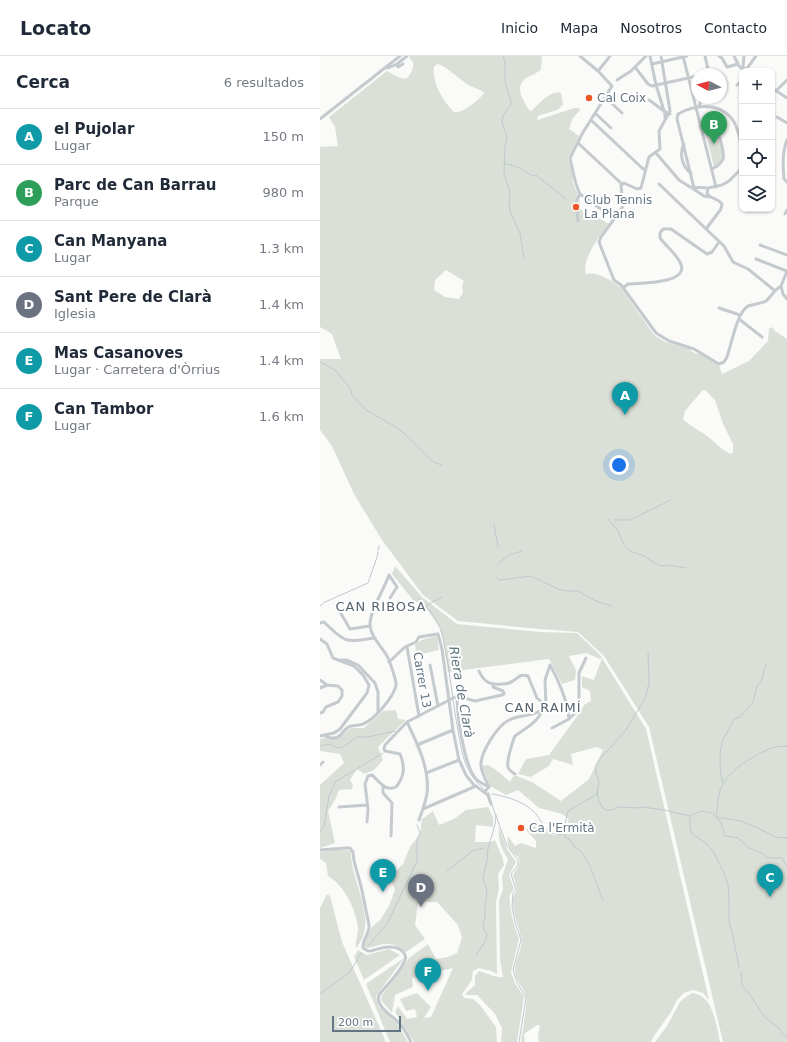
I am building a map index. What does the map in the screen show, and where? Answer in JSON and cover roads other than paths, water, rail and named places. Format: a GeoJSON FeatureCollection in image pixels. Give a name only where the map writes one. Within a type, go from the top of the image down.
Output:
{"type":"FeatureCollection","features":[{"type":"Feature","properties":{"kind":"street"},"geometry":{"type":"LineString","coordinates":[[320,119],[400,56]]}},
{"type":"Feature","properties":{"kind":"street"},"geometry":{"type":"LineString","coordinates":[[380,72],[397,64],[407,56]]}},
{"type":"Feature","properties":{"kind":"street"},"geometry":{"type":"LineString","coordinates":[[580,56],[598,71],[612,86],[570,158],[574,169],[575,184],[580,194],[605,212]]}},
{"type":"Feature","properties":{"kind":"street"},"geometry":{"type":"LineString","coordinates":[[598,70],[610,56]]}},
{"type":"Feature","properties":{"kind":"street"},"geometry":{"type":"LineString","coordinates":[[617,80],[635,67],[646,56]]}},
{"type":"Feature","properties":{"kind":"street"},"geometry":{"type":"LineString","coordinates":[[650,56],[656,85],[666,117],[665,121]]}},
{"type":"Feature","properties":{"kind":"street"},"geometry":{"type":"LineString","coordinates":[[578,143],[622,184],[625,183],[637,189],[641,188],[649,157],[659,151],[661,146],[659,134],[670,114],[666,83],[660,56]]}},
{"type":"Feature","properties":{"kind":"street"},"geometry":{"type":"LineString","coordinates":[[652,64],[685,56],[689,78],[698,107],[700,126],[716,187]]}},
{"type":"Feature","properties":{"kind":"street"},"geometry":{"type":"LineString","coordinates":[[705,56],[708,68]]}},
{"type":"Feature","properties":{"kind":"street"},"geometry":{"type":"LineString","coordinates":[[719,56],[727,66],[738,64]]}},
{"type":"Feature","properties":{"kind":"street"},"geometry":{"type":"LineString","coordinates":[[734,56],[742,68]]}},
{"type":"Feature","properties":{"kind":"street"},"geometry":{"type":"LineString","coordinates":[[744,56],[744,68]]}},
{"type":"Feature","properties":{"kind":"street"},"geometry":{"type":"LineString","coordinates":[[747,68],[756,56]]}},
{"type":"Feature","properties":{"kind":"street"},"geometry":{"type":"LineString","coordinates":[[397,64],[398,67],[403,64]]}},
{"type":"Feature","properties":{"kind":"street"},"geometry":{"type":"LineString","coordinates":[[635,67],[648,84],[652,86],[689,78]]}},
{"type":"Feature","properties":{"kind":"street"},"geometry":{"type":"LineString","coordinates":[[787,80],[776,91],[787,98]]}},
{"type":"Feature","properties":{"kind":"street"},"geometry":{"type":"LineString","coordinates":[[606,98],[622,113]]}},
{"type":"Feature","properties":{"kind":"street"},"geometry":{"type":"LineString","coordinates":[[649,100],[670,114]]}},
{"type":"Feature","properties":{"kind":"street"},"geometry":{"type":"LineString","coordinates":[[694,188],[691,173],[684,166],[681,154],[684,144],[677,116],[682,112],[698,107],[712,106],[731,117],[737,129],[740,140]]}},
{"type":"Feature","properties":{"kind":"street"},"geometry":{"type":"LineString","coordinates":[[596,114],[610,128]]}},
{"type":"Feature","properties":{"kind":"street"},"geometry":{"type":"LineString","coordinates":[[778,118],[787,123]]}},
{"type":"Feature","properties":{"kind":"street"},"geometry":{"type":"LineString","coordinates":[[591,120],[645,170]]}},
{"type":"Feature","properties":{"kind":"street"},"geometry":{"type":"LineString","coordinates":[[700,126],[712,126],[719,133],[724,153],[723,158],[717,166],[712,169]]}},
{"type":"Feature","properties":{"kind":"street"},"geometry":{"type":"LineString","coordinates":[[787,140],[784,151],[783,166],[784,179],[787,182]]}},
{"type":"Feature","properties":{"kind":"street"},"geometry":{"type":"LineString","coordinates":[[656,153],[679,180],[704,196],[719,201],[722,204],[721,209],[706,229]]}},
{"type":"Feature","properties":{"kind":"street"},"geometry":{"type":"LineString","coordinates":[[690,187],[716,187],[729,181],[739,171]]}},
{"type":"Feature","properties":{"kind":"street"},"geometry":{"type":"LineString","coordinates":[[622,184],[622,208],[601,236],[599,242],[614,280],[623,288],[656,334],[669,341],[694,349],[719,364],[724,362],[727,358],[740,317],[747,307],[765,301],[774,290],[781,286]]}},
{"type":"Feature","properties":{"kind":"street"},"geometry":{"type":"LineString","coordinates":[[659,184],[729,252],[733,262],[748,269],[774,290]]}},
{"type":"Feature","properties":{"kind":"street"},"geometry":{"type":"LineString","coordinates":[[708,188],[707,193],[712,198]]}},
{"type":"Feature","properties":{"kind":"street"},"geometry":{"type":"LineString","coordinates":[[578,221],[576,202],[580,194]]}},
{"type":"Feature","properties":{"kind":"street"},"geometry":{"type":"LineString","coordinates":[[623,288],[628,284],[672,279],[681,272],[680,263],[660,238],[660,233],[663,229],[671,229],[707,254],[712,252],[719,242]]}},
{"type":"Feature","properties":{"kind":"street"},"geometry":{"type":"LineString","coordinates":[[760,245],[787,255]]}},
{"type":"Feature","properties":{"kind":"street"},"geometry":{"type":"LineString","coordinates":[[756,259],[787,271],[781,286],[783,294],[787,299]]}},
{"type":"Feature","properties":{"kind":"street"},"geometry":{"type":"LineString","coordinates":[[719,308],[740,317],[762,337]]}},
{"type":"Feature","properties":{"kind":"street"},"geometry":{"type":"LineString","coordinates":[[321,736],[338,738],[349,726],[364,724],[384,707],[396,684],[388,657],[375,638],[370,626],[372,617],[389,575],[397,587],[390,598]]}},
{"type":"Feature","properties":{"kind":"street"},"geometry":{"type":"LineString","coordinates":[[336,605],[350,629],[370,626]]}},
{"type":"Feature","properties":{"kind":"street"},"geometry":{"type":"LineString","coordinates":[[320,623],[324,622],[346,641],[352,642],[375,638]]}},
{"type":"Feature","properties":{"kind":"street"},"geometry":{"type":"LineString","coordinates":[[390,662],[401,650],[416,642],[419,637],[438,634],[442,649],[453,730],[459,760],[466,775],[476,786],[488,795],[491,804]]}},
{"type":"Feature","properties":{"kind":"street"},"geometry":{"type":"LineString","coordinates":[[320,639],[326,644],[332,658],[351,665],[357,669],[368,681],[369,685],[368,690],[340,729],[334,733],[321,736]]}},
{"type":"Feature","properties":{"kind":"street","name":"Carrer 13"},"geometry":{"type":"LineString","coordinates":[[407,647],[419,716]]}},
{"type":"Feature","properties":{"kind":"street"},"geometry":{"type":"LineString","coordinates":[[552,728],[569,719],[579,709],[579,673],[586,658]]}},
{"type":"Feature","properties":{"kind":"street"},"geometry":{"type":"LineString","coordinates":[[338,660],[347,660],[358,665],[375,683],[378,692],[378,713]]}},
{"type":"Feature","properties":{"kind":"street"},"geometry":{"type":"LineString","coordinates":[[430,665],[438,706]]}},
{"type":"Feature","properties":{"kind":"street"},"geometry":{"type":"LineString","coordinates":[[515,774],[507,767],[514,738],[531,725],[546,706],[545,680],[550,665],[568,707],[569,719]]}},
{"type":"Feature","properties":{"kind":"street"},"geometry":{"type":"LineString","coordinates":[[480,671],[488,684],[509,683],[523,674],[530,679],[537,698],[546,706]]}},
{"type":"Feature","properties":{"kind":"street"},"geometry":{"type":"LineString","coordinates":[[320,680],[325,682],[327,685]]}},
{"type":"Feature","properties":{"kind":"street"},"geometry":{"type":"LineString","coordinates":[[367,822],[365,784],[368,776],[372,775],[389,789],[396,787],[404,774],[403,761],[400,754],[387,752],[384,749],[391,738],[407,722],[457,696],[475,701],[504,694],[503,691],[494,687],[494,684]]}},
{"type":"Feature","properties":{"kind":"street"},"geometry":{"type":"LineString","coordinates":[[320,688],[327,685],[338,686],[342,690],[342,696],[338,702],[326,707],[324,712],[320,713]]}},
{"type":"Feature","properties":{"kind":"street"},"geometry":{"type":"LineString","coordinates":[[457,696],[457,709],[470,770],[476,779],[489,787]]}},
{"type":"Feature","properties":{"kind":"street"},"geometry":{"type":"LineString","coordinates":[[489,787],[481,766],[485,752],[495,733],[502,725],[510,720],[542,710]]}},
{"type":"Feature","properties":{"kind":"street"},"geometry":{"type":"LineString","coordinates":[[407,722],[417,745],[426,773],[427,794],[419,820]]}},
{"type":"Feature","properties":{"kind":"street"},"geometry":{"type":"LineString","coordinates":[[417,745],[453,730]]}},
{"type":"Feature","properties":{"kind":"street"},"geometry":{"type":"LineString","coordinates":[[426,773],[459,760]]}},
{"type":"Feature","properties":{"kind":"street"},"geometry":{"type":"LineString","coordinates":[[320,765],[323,762]]}},
{"type":"Feature","properties":{"kind":"street"},"geometry":{"type":"LineString","coordinates":[[383,785],[383,793],[392,802],[391,836]]}},
{"type":"Feature","properties":{"kind":"street"},"geometry":{"type":"LineString","coordinates":[[422,810],[476,786]]}},
{"type":"Feature","properties":{"kind":"street"},"geometry":{"type":"LineString","coordinates":[[484,792],[489,787]]}},
{"type":"Feature","properties":{"kind":"street"},"geometry":{"type":"LineString","coordinates":[[339,807],[367,806]]}},
{"type":"Feature","properties":{"kind":"street"},"geometry":{"type":"LineString","coordinates":[[320,850],[350,848],[353,852],[354,861],[362,886],[369,924],[369,931],[363,943],[363,948],[371,951],[393,947],[399,949],[405,954],[403,964],[378,999],[383,1009],[402,1026],[411,1042]]}},
{"type":"Feature","properties":{"kind":"waterway"},"geometry":{"type":"LineString","coordinates":[[503,56],[505,63],[505,82],[511,101],[511,104],[503,116],[502,123],[507,136],[504,173],[510,193],[509,205],[511,214],[520,233],[524,258]]}},
{"type":"Feature","properties":{"kind":"waterway"},"geometry":{"type":"LineString","coordinates":[[504,164],[515,166],[532,176],[536,175],[566,199]]}},
{"type":"Feature","properties":{"kind":"waterway"},"geometry":{"type":"LineString","coordinates":[[320,362],[335,370],[350,388],[352,395],[366,410],[396,427],[433,462],[442,465]]}},
{"type":"Feature","properties":{"kind":"waterway"},"geometry":{"type":"LineString","coordinates":[[614,520],[630,520],[671,500]]}},
{"type":"Feature","properties":{"kind":"waterway"},"geometry":{"type":"LineString","coordinates":[[608,519],[618,531],[624,545],[630,551],[644,556],[660,566],[667,565],[686,568]]}},
{"type":"Feature","properties":{"kind":"waterway"},"geometry":{"type":"LineString","coordinates":[[494,524],[498,547]]}},
{"type":"Feature","properties":{"kind":"waterway"},"geometry":{"type":"LineString","coordinates":[[378,550],[379,546]]}},
{"type":"Feature","properties":{"kind":"waterway"},"geometry":{"type":"LineString","coordinates":[[499,563],[509,555],[522,551]]}},
{"type":"Feature","properties":{"kind":"waterway"},"geometry":{"type":"LineString","coordinates":[[320,606],[325,602],[368,583],[378,552]]}},
{"type":"Feature","properties":{"kind":"waterway"},"geometry":{"type":"LineString","coordinates":[[496,577],[499,580],[531,576],[558,589],[578,591],[596,601],[611,606]]}},
{"type":"Feature","properties":{"kind":"waterway"},"geometry":{"type":"LineString","coordinates":[[425,606],[442,597]]}},
{"type":"Feature","properties":{"kind":"waterway","name":"Riera de Clarà"},"geometry":{"type":"LineString","coordinates":[[418,599],[432,613],[440,626],[447,659],[460,744],[464,759],[469,771],[484,789]]}},
{"type":"Feature","properties":{"kind":"waterway"},"geometry":{"type":"LineString","coordinates":[[492,794],[509,798],[525,805],[537,815],[544,827],[549,832],[553,834],[563,834],[568,811],[597,794],[599,781],[596,774],[596,765],[626,730],[645,699],[649,683],[648,652]]}},
{"type":"Feature","properties":{"kind":"waterway"},"geometry":{"type":"LineString","coordinates":[[723,783],[720,761],[723,739],[734,719],[740,717],[753,702],[757,686],[761,682],[766,664]]}},
{"type":"Feature","properties":{"kind":"waterway"},"geometry":{"type":"LineString","coordinates":[[320,746],[328,744],[338,748],[343,747],[357,737],[368,737],[395,731]]}},
{"type":"Feature","properties":{"kind":"waterway"},"geometry":{"type":"LineString","coordinates":[[787,746],[774,747],[758,754],[731,774],[720,790],[716,817],[721,823],[725,836],[738,838],[749,848],[762,853],[767,858],[782,858],[787,867]]}},
{"type":"Feature","properties":{"kind":"waterway"},"geometry":{"type":"LineString","coordinates":[[320,831],[324,827],[329,796],[335,782],[383,753]]}},
{"type":"Feature","properties":{"kind":"waterway","name":"Riera de Clarà"},"geometry":{"type":"LineString","coordinates":[[488,792],[490,796]]}},
{"type":"Feature","properties":{"kind":"waterway"},"geometry":{"type":"LineString","coordinates":[[597,792],[599,802],[606,810],[612,810],[619,807],[642,807],[690,816],[690,829],[692,834],[706,843],[713,851],[728,884],[729,922],[739,967]]}},
{"type":"Feature","properties":{"kind":"waterway","name":"Riera de Clarà"},"geometry":{"type":"LineString","coordinates":[[492,805],[507,846],[518,860],[518,865],[511,874],[516,890],[513,893],[512,907],[521,940],[513,970],[517,982],[526,998],[519,1042]]}},
{"type":"Feature","properties":{"kind":"waterway"},"geometry":{"type":"LineString","coordinates":[[690,816],[701,811],[712,813],[716,817],[741,821],[775,837],[787,838]]}},
{"type":"Feature","properties":{"kind":"waterway"},"geometry":{"type":"LineString","coordinates":[[476,955],[485,942],[487,934],[484,930],[483,924],[485,918],[487,891],[483,878],[496,815]]}},
{"type":"Feature","properties":{"kind":"waterway"},"geometry":{"type":"LineString","coordinates":[[368,946],[387,924],[417,861],[417,840],[420,833],[417,825]]}},
{"type":"Feature","properties":{"kind":"waterway"},"geometry":{"type":"LineString","coordinates":[[564,832],[565,837],[570,840],[574,847],[584,855],[592,870],[603,900]]}},
{"type":"Feature","properties":{"kind":"waterway"},"geometry":{"type":"LineString","coordinates":[[447,871],[472,851],[484,848]]}},
{"type":"Feature","properties":{"kind":"waterway"},"geometry":{"type":"LineString","coordinates":[[320,994],[350,972],[361,953]]}},
{"type":"Feature","properties":{"kind":"waterway"},"geometry":{"type":"LineString","coordinates":[[741,972],[742,986],[765,1017],[779,1028],[782,1034],[787,1037]]}},
{"type":"Feature","properties":{"kind":"place","name":"Cal Coix"},"geometry":{"type":"Point","coordinates":[589,98]}},
{"type":"Feature","properties":{"kind":"place","name":"Parc de Can Barrau"},"geometry":{"type":"Point","coordinates":[714,144]}},
{"type":"Feature","properties":{"kind":"place","name":"Club Tennis La Plana"},"geometry":{"type":"Point","coordinates":[576,207]}},
{"type":"Feature","properties":{"kind":"place","name":"el Pujolar"},"geometry":{"type":"Point","coordinates":[625,415]}},
{"type":"Feature","properties":{"kind":"place","name":"Ca l'Ermità"},"geometry":{"type":"Point","coordinates":[521,828]}},
{"type":"Feature","properties":{"kind":"place","name":"Mas Casanoves"},"geometry":{"type":"Point","coordinates":[383,892]}},
{"type":"Feature","properties":{"kind":"place","name":"Can Manyana"},"geometry":{"type":"Point","coordinates":[770,897]}},
{"type":"Feature","properties":{"kind":"place","name":"Sant Pere de Clarà"},"geometry":{"type":"Point","coordinates":[421,907]}},
{"type":"Feature","properties":{"kind":"place","name":"Can Tambor"},"geometry":{"type":"Point","coordinates":[428,991]}},
{"type":"Feature","properties":{"kind":"district","name":"CAN RIBOSA"},"geometry":{"type":"Point","coordinates":[381,606]}},
{"type":"Feature","properties":{"kind":"district","name":"CAN RAIMÍ"},"geometry":{"type":"Point","coordinates":[543,707]}}]}
